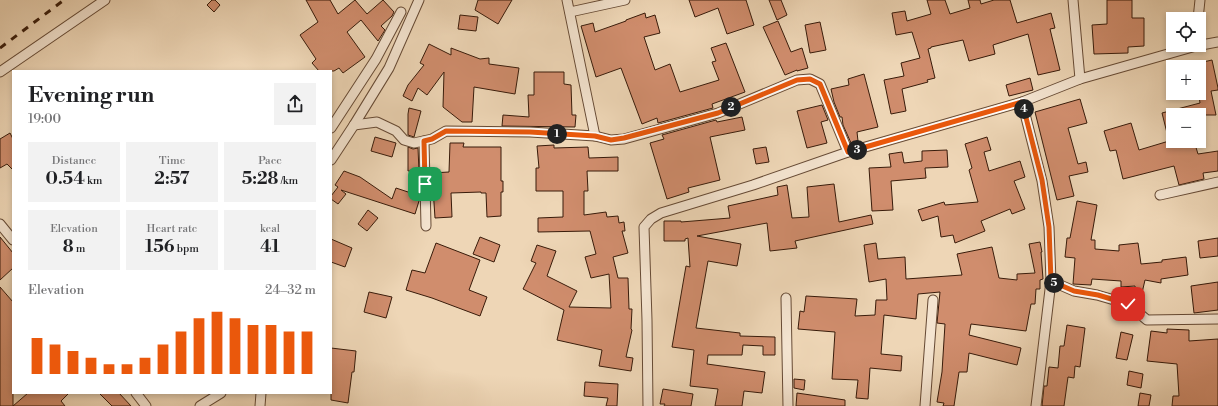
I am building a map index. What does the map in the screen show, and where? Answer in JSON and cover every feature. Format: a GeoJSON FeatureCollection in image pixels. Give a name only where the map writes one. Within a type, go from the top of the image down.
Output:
{"type":"FeatureCollection","features":[{"type":"Feature","properties":{"kind":"street"},"geometry":{"type":"LineString","coordinates":[[0,72],[105,0]]}},
{"type":"Feature","properties":{"kind":"street"},"geometry":{"type":"LineString","coordinates":[[332,158],[389,68],[419,0]]}},
{"type":"Feature","properties":{"kind":"street"},"geometry":{"type":"LineString","coordinates":[[568,0],[595,136]]}},
{"type":"Feature","properties":{"kind":"street"},"geometry":{"type":"LineString","coordinates":[[570,12],[625,0]]}},
{"type":"Feature","properties":{"kind":"street"},"geometry":{"type":"LineString","coordinates":[[1073,0],[1080,79]]}},
{"type":"Feature","properties":{"kind":"street"},"geometry":{"type":"LineString","coordinates":[[1199,12],[1200,0]]}},
{"type":"Feature","properties":{"kind":"street"},"geometry":{"type":"LineString","coordinates":[[332,126],[376,58],[401,12]]}},
{"type":"Feature","properties":{"kind":"street"},"geometry":{"type":"LineString","coordinates":[[1206,44],[1218,42]]}},
{"type":"Feature","properties":{"kind":"street"},"geometry":{"type":"LineString","coordinates":[[648,406],[644,227],[651,219],[661,213],[753,185],[848,152],[1022,102],[1080,79],[1175,52]]}},
{"type":"Feature","properties":{"kind":"street"},"geometry":{"type":"LineString","coordinates":[[354,125],[377,122],[396,131],[404,140],[414,143],[432,139],[446,131],[530,132],[595,136],[611,140],[624,138],[718,113],[797,80],[810,79],[820,84],[848,152]]}},
{"type":"Feature","properties":{"kind":"street"},"geometry":{"type":"LineString","coordinates":[[1022,102],[1042,180],[1049,227],[1051,281],[1036,406]]}},
{"type":"Feature","properties":{"kind":"street"},"geometry":{"type":"LineString","coordinates":[[424,141],[426,226]]}},
{"type":"Feature","properties":{"kind":"street"},"geometry":{"type":"LineString","coordinates":[[1160,196],[1218,182]]}},
{"type":"Feature","properties":{"kind":"street"},"geometry":{"type":"LineString","coordinates":[[0,224],[12,239]]}},
{"type":"Feature","properties":{"kind":"street"},"geometry":{"type":"LineString","coordinates":[[1051,281],[1074,291],[1098,295],[1128,304],[1147,320],[1218,319]]}},
{"type":"Feature","properties":{"kind":"street"},"geometry":{"type":"LineString","coordinates":[[786,298],[788,406]]}},
{"type":"Feature","properties":{"kind":"street"},"geometry":{"type":"LineString","coordinates":[[925,406],[933,300]]}},
{"type":"Feature","properties":{"kind":"street"},"geometry":{"type":"LineString","coordinates":[[137,394],[146,406]]}},
{"type":"Feature","properties":{"kind":"street"},"geometry":{"type":"LineString","coordinates":[[200,406],[219,394]]}},
{"type":"Feature","properties":{"kind":"street"},"geometry":{"type":"LineString","coordinates":[[260,406],[261,394]]}},
{"type":"Feature","properties":{"kind":"building"},"geometry":{"type":"Polygon","coordinates":[[[212,0],[215,0],[220,5],[214,12],[207,5],[212,0]]]}},
{"type":"Feature","properties":{"kind":"building"},"geometry":{"type":"Polygon","coordinates":[[[306,0],[330,0],[338,14],[355,0],[367,14],[383,0],[394,12],[392,16],[381,26],[385,30],[378,41],[361,20],[347,32],[365,57],[343,73],[339,68],[334,71],[318,70],[312,63],[316,59],[300,35],[318,22],[306,0]]]}},
{"type":"Feature","properties":{"kind":"building"},"geometry":{"type":"Polygon","coordinates":[[[478,0],[512,0],[498,24],[475,10],[478,0]]]}},
{"type":"Feature","properties":{"kind":"building"},"geometry":{"type":"Polygon","coordinates":[[[689,0],[746,0],[754,25],[727,34],[718,8],[695,17],[689,0]]]}},
{"type":"Feature","properties":{"kind":"building"},"geometry":{"type":"Polygon","coordinates":[[[769,0],[781,0],[787,15],[777,20],[769,0]]]}},
{"type":"Feature","properties":{"kind":"building"},"geometry":{"type":"Polygon","coordinates":[[[927,0],[945,0],[950,14],[970,8],[968,0],[980,0],[981,4],[994,0],[1010,0],[1017,23],[1051,13],[1055,28],[1050,29],[1060,70],[1038,75],[1028,34],[993,45],[995,54],[969,61],[963,40],[931,47],[928,49],[935,78],[927,80],[928,82],[902,89],[906,111],[891,114],[884,80],[904,76],[901,63],[920,58],[912,32],[896,35],[892,13],[905,11],[907,21],[931,14],[927,0]]]}},
{"type":"Feature","properties":{"kind":"building"},"geometry":{"type":"Polygon","coordinates":[[[1107,0],[1132,0],[1132,18],[1144,18],[1144,46],[1128,47],[1128,53],[1094,54],[1092,25],[1107,24],[1107,0]]]}},
{"type":"Feature","properties":{"kind":"building"},"geometry":{"type":"Polygon","coordinates":[[[645,13],[646,18],[655,15],[660,33],[644,37],[655,70],[670,64],[680,92],[719,80],[712,62],[716,61],[711,48],[726,43],[745,92],[712,104],[713,108],[658,123],[657,118],[642,124],[621,68],[596,77],[581,26],[593,23],[595,32],[645,13]]]}},
{"type":"Feature","properties":{"kind":"building"},"geometry":{"type":"Polygon","coordinates":[[[460,15],[478,17],[476,31],[458,29],[460,15]]]}},
{"type":"Feature","properties":{"kind":"building"},"geometry":{"type":"Polygon","coordinates":[[[778,21],[791,52],[802,48],[808,68],[797,70],[785,75],[763,27],[778,21]]]}},
{"type":"Feature","properties":{"kind":"building"},"geometry":{"type":"Polygon","coordinates":[[[820,22],[826,50],[810,53],[805,25],[820,22]]]}},
{"type":"Feature","properties":{"kind":"building"},"geometry":{"type":"Polygon","coordinates":[[[429,44],[451,55],[451,48],[480,59],[489,58],[489,64],[519,68],[515,94],[474,87],[472,122],[462,122],[443,107],[444,72],[427,95],[418,88],[412,101],[403,96],[408,85],[424,65],[420,63],[429,44]]]}},
{"type":"Feature","properties":{"kind":"building"},"geometry":{"type":"Polygon","coordinates":[[[1212,60],[1218,88],[1218,90],[1211,91],[1216,115],[1206,115],[1206,108],[1181,108],[1200,103],[1200,100],[1206,100],[1206,61],[1212,60]]]}},
{"type":"Feature","properties":{"kind":"building"},"geometry":{"type":"Polygon","coordinates":[[[534,72],[564,72],[564,84],[571,85],[572,115],[576,115],[575,127],[502,126],[503,115],[529,117],[528,95],[534,95],[534,72]]]}},
{"type":"Feature","properties":{"kind":"building"},"geometry":{"type":"Polygon","coordinates":[[[864,74],[878,127],[857,132],[858,141],[851,143],[843,125],[842,117],[840,117],[834,102],[831,89],[849,85],[848,79],[864,74]]]}},
{"type":"Feature","properties":{"kind":"building"},"geometry":{"type":"Polygon","coordinates":[[[1030,78],[1033,90],[1009,96],[1006,85],[1030,78]]]}},
{"type":"Feature","properties":{"kind":"building"},"geometry":{"type":"Polygon","coordinates":[[[1080,99],[1087,123],[1068,128],[1078,164],[1086,162],[1088,172],[1069,176],[1074,196],[1057,200],[1035,112],[1080,99]]]}},
{"type":"Feature","properties":{"kind":"building"},"geometry":{"type":"Polygon","coordinates":[[[822,105],[828,120],[821,122],[827,143],[807,148],[797,111],[822,105]]]}},
{"type":"Feature","properties":{"kind":"building"},"geometry":{"type":"Polygon","coordinates":[[[409,108],[421,111],[414,137],[408,135],[409,108]]]}},
{"type":"Feature","properties":{"kind":"building"},"geometry":{"type":"Polygon","coordinates":[[[1166,112],[1166,129],[1162,113],[1166,112]]]}},
{"type":"Feature","properties":{"kind":"building"},"geometry":{"type":"Polygon","coordinates":[[[742,117],[745,130],[710,137],[720,180],[688,188],[689,192],[667,199],[650,143],[664,139],[662,135],[716,120],[717,122],[742,117]]]}},
{"type":"Feature","properties":{"kind":"building"},"geometry":{"type":"Polygon","coordinates":[[[1131,123],[1139,150],[1166,142],[1166,148],[1196,148],[1198,154],[1218,151],[1218,171],[1203,173],[1204,179],[1179,185],[1174,166],[1123,179],[1116,150],[1110,151],[1104,131],[1131,123]]]}},
{"type":"Feature","properties":{"kind":"building"},"geometry":{"type":"Polygon","coordinates":[[[10,133],[12,137],[12,169],[7,164],[0,168],[0,139],[10,133]]]}},
{"type":"Feature","properties":{"kind":"building"},"geometry":{"type":"Polygon","coordinates":[[[375,137],[396,143],[392,157],[371,151],[375,137]]]}},
{"type":"Feature","properties":{"kind":"building"},"geometry":{"type":"Polygon","coordinates":[[[987,137],[991,150],[984,152],[989,171],[1020,161],[1025,177],[1014,181],[1025,209],[1012,214],[1010,209],[981,221],[985,231],[955,243],[953,235],[941,237],[938,216],[922,221],[918,210],[944,202],[945,205],[978,202],[969,170],[972,168],[965,144],[987,137]]]}},
{"type":"Feature","properties":{"kind":"building"},"geometry":{"type":"Polygon","coordinates":[[[450,143],[464,143],[463,147],[501,147],[501,181],[503,181],[503,192],[501,192],[501,216],[487,217],[486,193],[481,192],[451,193],[452,217],[435,218],[432,173],[449,172],[450,143]]]}},
{"type":"Feature","properties":{"kind":"building"},"geometry":{"type":"Polygon","coordinates":[[[554,145],[554,148],[588,147],[589,158],[618,157],[618,171],[587,171],[588,191],[584,191],[584,215],[606,212],[607,217],[618,216],[619,223],[624,222],[625,231],[622,231],[628,253],[613,257],[618,278],[628,278],[629,309],[632,309],[632,330],[626,357],[633,358],[631,371],[599,366],[602,350],[557,340],[564,310],[523,289],[536,263],[531,261],[537,245],[556,251],[547,276],[577,291],[569,307],[611,308],[609,274],[591,278],[585,257],[596,254],[590,231],[538,232],[538,218],[563,217],[563,191],[536,191],[536,168],[539,168],[537,146],[554,145]]]}},
{"type":"Feature","properties":{"kind":"building"},"geometry":{"type":"Polygon","coordinates":[[[408,147],[413,149],[418,148],[419,171],[408,171],[408,147]]]}},
{"type":"Feature","properties":{"kind":"building"},"geometry":{"type":"Polygon","coordinates":[[[766,147],[769,162],[756,164],[753,149],[766,147]]]}},
{"type":"Feature","properties":{"kind":"building"},"geometry":{"type":"Polygon","coordinates":[[[947,150],[948,167],[925,168],[926,178],[891,181],[893,210],[872,211],[869,168],[891,167],[889,154],[902,152],[904,163],[922,161],[922,151],[947,150]]]}},
{"type":"Feature","properties":{"kind":"building"},"geometry":{"type":"Polygon","coordinates":[[[344,171],[360,177],[392,199],[396,188],[411,193],[411,173],[419,173],[419,201],[415,214],[341,190],[346,194],[338,204],[332,200],[332,195],[338,187],[335,185],[344,171]]]}},
{"type":"Feature","properties":{"kind":"building"},"geometry":{"type":"Polygon","coordinates":[[[834,184],[839,222],[871,215],[873,224],[795,241],[797,248],[770,251],[767,223],[697,236],[741,244],[737,266],[708,261],[696,328],[740,333],[740,336],[775,337],[775,355],[763,355],[763,346],[743,345],[742,355],[708,355],[707,364],[765,372],[762,393],[744,391],[742,406],[715,406],[718,389],[690,386],[694,350],[672,347],[686,266],[690,267],[688,238],[685,239],[685,241],[664,241],[664,221],[681,222],[730,218],[728,206],[778,195],[777,187],[787,185],[792,218],[809,217],[807,187],[834,184]]]}},
{"type":"Feature","properties":{"kind":"building"},"geometry":{"type":"Polygon","coordinates":[[[1077,201],[1097,205],[1091,240],[1095,240],[1095,249],[1119,251],[1119,245],[1138,243],[1141,264],[1162,262],[1162,260],[1186,257],[1188,275],[1161,279],[1161,283],[1145,280],[1139,306],[1137,304],[1135,286],[1121,287],[1121,281],[1092,279],[1091,285],[1073,284],[1075,258],[1065,257],[1067,238],[1070,238],[1077,201]]]}},
{"type":"Feature","properties":{"kind":"building"},"geometry":{"type":"Polygon","coordinates":[[[368,210],[378,218],[367,231],[358,224],[368,210]]]}},
{"type":"Feature","properties":{"kind":"building"},"geometry":{"type":"Polygon","coordinates":[[[0,237],[12,252],[12,269],[0,280],[0,237]]]}},
{"type":"Feature","properties":{"kind":"building"},"geometry":{"type":"Polygon","coordinates":[[[480,237],[500,245],[494,262],[473,254],[480,237]]]}},
{"type":"Feature","properties":{"kind":"building"},"geometry":{"type":"Polygon","coordinates":[[[1218,238],[1218,256],[1200,258],[1198,241],[1218,238]]]}},
{"type":"Feature","properties":{"kind":"building"},"geometry":{"type":"Polygon","coordinates":[[[332,239],[352,248],[345,267],[332,262],[332,239]]]}},
{"type":"Feature","properties":{"kind":"building"},"geometry":{"type":"Polygon","coordinates":[[[1040,242],[1043,279],[1040,280],[1040,289],[1036,289],[1035,304],[1031,304],[1026,331],[971,324],[969,335],[1021,348],[1017,365],[969,353],[967,372],[959,372],[954,406],[943,406],[944,403],[937,402],[942,372],[945,324],[937,323],[940,292],[918,294],[916,319],[884,315],[881,354],[902,356],[901,371],[870,368],[868,399],[856,398],[858,380],[832,379],[835,332],[798,329],[800,311],[804,312],[806,296],[857,299],[855,316],[875,315],[876,300],[887,300],[886,279],[869,282],[864,245],[876,243],[878,259],[905,257],[906,279],[962,275],[957,254],[992,247],[999,278],[1017,280],[1017,274],[1035,273],[1029,244],[1040,242]]]}},
{"type":"Feature","properties":{"kind":"building"},"geometry":{"type":"Polygon","coordinates":[[[436,243],[480,260],[469,290],[487,297],[480,316],[406,290],[412,270],[425,273],[436,243]]]}},
{"type":"Feature","properties":{"kind":"building"},"geometry":{"type":"Polygon","coordinates":[[[1218,282],[1218,310],[1194,313],[1191,286],[1218,282]]]}},
{"type":"Feature","properties":{"kind":"building"},"geometry":{"type":"Polygon","coordinates":[[[0,287],[12,301],[13,406],[0,406],[0,287]]]}},
{"type":"Feature","properties":{"kind":"building"},"geometry":{"type":"Polygon","coordinates":[[[369,292],[392,297],[386,318],[364,312],[369,292]]]}},
{"type":"Feature","properties":{"kind":"building"},"geometry":{"type":"Polygon","coordinates":[[[1067,325],[1085,328],[1080,367],[1075,366],[1074,378],[1068,377],[1064,406],[1042,406],[1044,386],[1047,386],[1049,367],[1058,368],[1060,346],[1064,346],[1067,325]]]}},
{"type":"Feature","properties":{"kind":"building"},"geometry":{"type":"Polygon","coordinates":[[[1167,329],[1189,330],[1189,341],[1218,339],[1218,406],[1172,406],[1173,396],[1179,396],[1177,364],[1147,361],[1151,331],[1167,333],[1167,329]]]}},
{"type":"Feature","properties":{"kind":"building"},"geometry":{"type":"Polygon","coordinates":[[[1121,332],[1133,335],[1127,360],[1116,358],[1121,332]]]}},
{"type":"Feature","properties":{"kind":"building"},"geometry":{"type":"Polygon","coordinates":[[[332,348],[356,351],[354,372],[352,372],[348,403],[331,400],[332,348]]]}},
{"type":"Feature","properties":{"kind":"building"},"geometry":{"type":"Polygon","coordinates":[[[1129,371],[1143,374],[1141,388],[1127,385],[1129,371]]]}},
{"type":"Feature","properties":{"kind":"building"},"geometry":{"type":"Polygon","coordinates":[[[794,379],[805,380],[804,390],[794,388],[794,379]]]}},
{"type":"Feature","properties":{"kind":"building"},"geometry":{"type":"Polygon","coordinates":[[[585,382],[618,384],[617,406],[606,406],[608,398],[584,396],[585,382]]]}},
{"type":"Feature","properties":{"kind":"building"},"geometry":{"type":"Polygon","coordinates":[[[663,389],[693,394],[691,406],[664,406],[665,404],[660,404],[663,389]]]}},
{"type":"Feature","properties":{"kind":"building"},"geometry":{"type":"Polygon","coordinates":[[[797,393],[845,400],[845,406],[796,406],[797,393]]]}},
{"type":"Feature","properties":{"kind":"building"},"geometry":{"type":"Polygon","coordinates":[[[1140,393],[1151,395],[1149,406],[1138,406],[1140,393]]]}},
{"type":"Feature","properties":{"kind":"building"},"geometry":{"type":"Polygon","coordinates":[[[27,394],[68,394],[61,401],[65,406],[13,406],[27,394]]]}},
{"type":"Feature","properties":{"kind":"building"},"geometry":{"type":"Polygon","coordinates":[[[100,394],[120,394],[131,406],[112,406],[100,394]]]}},
{"type":"Feature","properties":{"kind":"railway"},"geometry":{"type":"LineString","coordinates":[[0,48],[64,0]]}},
{"type":"Feature","properties":{"kind":"route"},"geometry":{"type":"LineString","coordinates":[[425,184],[424,141],[432,139],[446,131],[530,132],[595,136],[611,140],[624,138],[718,113],[797,80],[810,79],[820,84],[848,152],[1022,102],[1042,180],[1049,227],[1051,281],[1074,291],[1098,295],[1128,304]]}}]}
